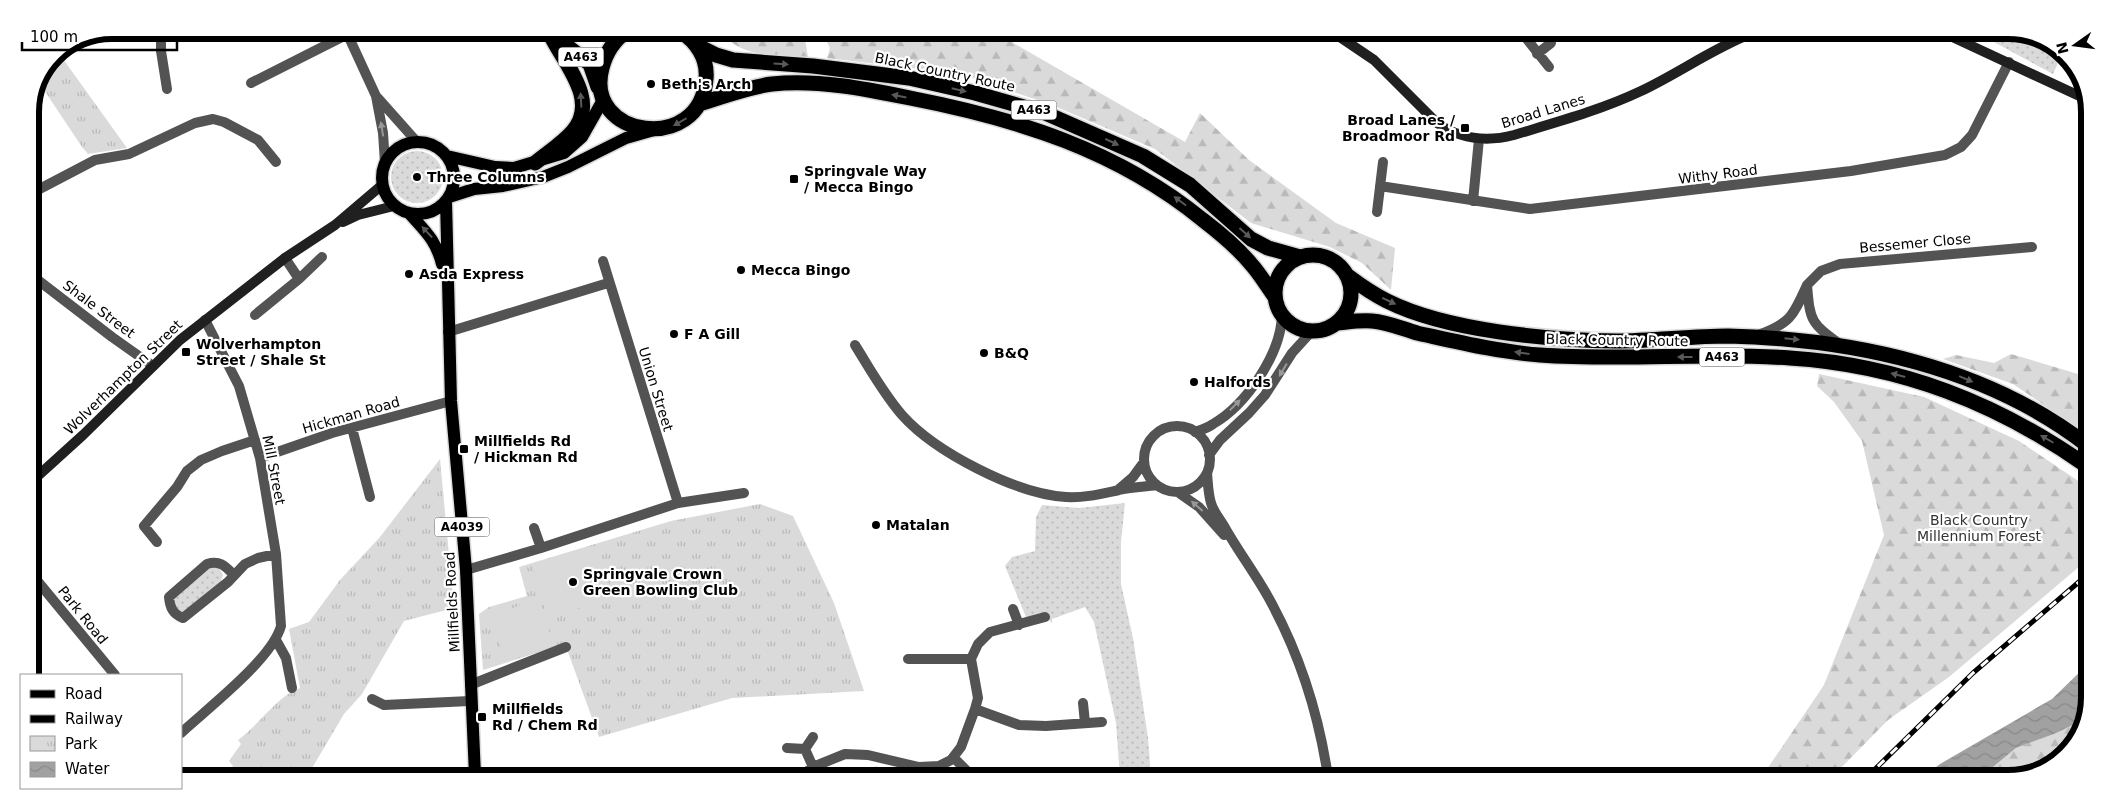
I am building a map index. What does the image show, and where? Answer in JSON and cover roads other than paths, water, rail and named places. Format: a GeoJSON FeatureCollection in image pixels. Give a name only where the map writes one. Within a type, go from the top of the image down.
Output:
{"type":"FeatureCollection","features":[{"type":"Feature","properties":{"kind":"highway"},"geometry":{"type":"LineString","coordinates":[[535,163],[572,133],[580,123],[581,89],[575,75],[552,39]]}},
{"type":"Feature","properties":{"kind":"highway","name":"A463"},"geometry":{"type":"LineString","coordinates":[[557,39],[590,64],[601,95],[610,110],[637,127],[655,130],[672,127],[691,115],[699,104],[705,88],[706,72],[702,56],[689,39]]}},
{"type":"Feature","properties":{"kind":"highway","name":"A463"},"geometry":{"type":"LineString","coordinates":[[601,95],[600,75],[608,51],[617,39]]}},
{"type":"Feature","properties":{"kind":"highway","name":"Black Country Route"},"geometry":{"type":"LineString","coordinates":[[692,39],[716,55],[732,60],[813,66],[909,78],[1045,113],[1143,156],[1190,185],[1251,238],[1268,248],[1300,257]]}},
{"type":"Feature","properties":{"kind":"highway","name":"A463"},"geometry":{"type":"LineString","coordinates":[[699,104],[764,86],[804,83],[850,87],[904,96],[1037,129],[1126,167],[1179,200],[1221,234],[1251,263],[1275,298],[1282,315]]}},
{"type":"Feature","properties":{"kind":"highway","name":"A463"},"geometry":{"type":"LineString","coordinates":[[1300,257],[1316,254],[1327,257],[1337,263],[1348,276]]}},
{"type":"Feature","properties":{"kind":"highway"},"geometry":{"type":"LineString","coordinates":[[1275,298],[1278,276],[1287,264],[1300,257]]}},
{"type":"Feature","properties":{"kind":"highway"},"geometry":{"type":"LineString","coordinates":[[1337,323],[1343,317],[1350,302],[1351,293],[1348,276]]}},
{"type":"Feature","properties":{"kind":"highway","name":"Black Country Route"},"geometry":{"type":"LineString","coordinates":[[1348,276],[1388,302],[1433,318],[1477,329],[1546,337],[1616,341],[1726,336],[1788,339],[1843,346],[1900,357],[1962,377],[2018,402],[2081,440]]}},
{"type":"Feature","properties":{"kind":"highway"},"geometry":{"type":"LineString","coordinates":[[1282,315],[1294,326],[1312,331]]}},
{"type":"Feature","properties":{"kind":"highway","name":"Black Country Route"},"geometry":{"type":"LineString","coordinates":[[1337,323],[1373,321],[1471,346],[1539,355],[1789,358],[1833,362],[1877,370],[1955,393],[1993,409],[2058,445],[2081,462]]}},
{"type":"Feature","properties":{"kind":"highway","name":"A463"},"geometry":{"type":"LineString","coordinates":[[1312,331],[1325,329],[1337,323]]}},
{"type":"Feature","properties":{"kind":"main road"},"geometry":{"type":"LineString","coordinates":[[394,206],[387,198],[382,185],[382,173],[385,163],[397,148],[405,144],[417,142],[433,145],[447,156],[495,167],[514,168],[535,163],[564,153],[582,137],[593,122],[601,95]]}},
{"type":"Feature","properties":{"kind":"main road"},"geometry":{"type":"LineString","coordinates":[[410,214],[428,213],[438,209],[448,199],[474,189],[504,186],[543,177],[568,168],[626,138],[655,130]]}},
{"type":"Feature","properties":{"kind":"main road","name":"A4039"},"geometry":{"type":"LineString","coordinates":[[447,156],[452,165],[454,175],[453,187],[448,199]]}},
{"type":"Feature","properties":{"kind":"main road","name":"Millfields Road"},"geometry":{"type":"LineString","coordinates":[[448,199],[448,332],[451,401],[466,570],[470,701],[476,770]]}},
{"type":"Feature","properties":{"kind":"main road","name":"A4039"},"geometry":{"type":"LineString","coordinates":[[394,206],[410,214]]}},
{"type":"Feature","properties":{"kind":"main road","name":"Millfields Road"},"geometry":{"type":"LineString","coordinates":[[410,214],[436,244],[448,288]]}},
{"type":"Feature","properties":{"kind":"street"},"geometry":{"type":"LineString","coordinates":[[161,39],[167,89]]}},
{"type":"Feature","properties":{"kind":"street"},"geometry":{"type":"LineString","coordinates":[[251,83],[334,39]]}},
{"type":"Feature","properties":{"kind":"street"},"geometry":{"type":"LineString","coordinates":[[350,39],[376,96],[383,133],[385,163]]}},
{"type":"Feature","properties":{"kind":"street","name":"Broad Lanes"},"geometry":{"type":"LineString","coordinates":[[1347,39],[1374,60],[1437,123],[1447,130],[1479,139],[1514,135],[1617,102],[1738,39]]}},
{"type":"Feature","properties":{"kind":"street"},"geometry":{"type":"LineString","coordinates":[[1526,39],[1548,67]]}},
{"type":"Feature","properties":{"kind":"street"},"geometry":{"type":"LineString","coordinates":[[1957,39],[2079,96]]}},
{"type":"Feature","properties":{"kind":"street"},"geometry":{"type":"LineString","coordinates":[[1537,54],[1551,43]]}},
{"type":"Feature","properties":{"kind":"street","name":"Withy Road"},"geometry":{"type":"LineString","coordinates":[[1380,186],[1474,202],[1530,209],[1851,171],[1945,154],[1961,147],[1972,135],[2009,62]]}},
{"type":"Feature","properties":{"kind":"street"},"geometry":{"type":"LineString","coordinates":[[376,96],[417,142]]}},
{"type":"Feature","properties":{"kind":"street"},"geometry":{"type":"LineString","coordinates":[[39,189],[95,160],[129,154],[195,123],[213,119],[224,122],[258,140],[276,162]]}},
{"type":"Feature","properties":{"kind":"street"},"geometry":{"type":"LineString","coordinates":[[1474,202],[1479,139]]}},
{"type":"Feature","properties":{"kind":"street"},"geometry":{"type":"LineString","coordinates":[[1377,212],[1383,162]]}},
{"type":"Feature","properties":{"kind":"street"},"geometry":{"type":"LineString","coordinates":[[335,225],[382,185]]}},
{"type":"Feature","properties":{"kind":"street"},"geometry":{"type":"LineString","coordinates":[[335,225],[358,215],[394,206]]}},
{"type":"Feature","properties":{"kind":"street","name":"Wolverhampton Street"},"geometry":{"type":"LineString","coordinates":[[39,475],[83,435],[180,340],[285,258],[335,225]]}},
{"type":"Feature","properties":{"kind":"street","name":"Bessemer Close"},"geometry":{"type":"LineString","coordinates":[[1752,337],[1779,327],[1794,314],[1807,285],[1821,271],[1840,264],[2032,247]]}},
{"type":"Feature","properties":{"kind":"street"},"geometry":{"type":"LineString","coordinates":[[255,315],[299,279],[322,257]]}},
{"type":"Feature","properties":{"kind":"street"},"geometry":{"type":"LineString","coordinates":[[285,258],[299,279]]}},
{"type":"Feature","properties":{"kind":"street","name":"Union Street"},"geometry":{"type":"LineString","coordinates":[[602,261],[678,503]]}},
{"type":"Feature","properties":{"kind":"street","name":"Shale Street"},"geometry":{"type":"LineString","coordinates":[[39,281],[153,366]]}},
{"type":"Feature","properties":{"kind":"street"},"geometry":{"type":"LineString","coordinates":[[448,332],[608,283]]}},
{"type":"Feature","properties":{"kind":"street"},"geometry":{"type":"LineString","coordinates":[[1807,285],[1810,312],[1818,328],[1843,346]]}},
{"type":"Feature","properties":{"kind":"street"},"geometry":{"type":"LineString","coordinates":[[1195,432],[1213,425],[1228,413],[1258,379],[1276,347],[1282,329],[1282,315]]}},
{"type":"Feature","properties":{"kind":"street","name":"Mill Street"},"geometry":{"type":"LineString","coordinates":[[205,320],[239,386],[260,458],[276,554],[281,615],[277,637]]}},
{"type":"Feature","properties":{"kind":"street"},"geometry":{"type":"LineString","coordinates":[[1209,455],[1220,440],[1265,395],[1292,353],[1312,331]]}},
{"type":"Feature","properties":{"kind":"street"},"geometry":{"type":"LineString","coordinates":[[855,345],[880,388],[903,416],[935,443],[981,471],[1030,490],[1066,497],[1094,497],[1119,490],[1156,485]]}},
{"type":"Feature","properties":{"kind":"street","name":"Hickman Road"},"geometry":{"type":"LineString","coordinates":[[260,458],[352,428],[451,401]]}},
{"type":"Feature","properties":{"kind":"street"},"geometry":{"type":"LineString","coordinates":[[1236,548],[1198,507],[1179,493],[1167,491],[1156,485],[1149,477],[1144,462],[1145,451],[1149,441],[1162,430],[1181,427],[1195,432],[1203,440],[1209,455],[1207,473],[1211,504],[1236,548],[1271,602],[1289,637],[1315,712],[1327,770]]}},
{"type":"Feature","properties":{"kind":"street"},"geometry":{"type":"LineString","coordinates":[[352,428],[370,497]]}},
{"type":"Feature","properties":{"kind":"street"},"geometry":{"type":"LineString","coordinates":[[157,542],[144,526],[177,487],[187,471],[201,460],[255,440]]}},
{"type":"Feature","properties":{"kind":"street"},"geometry":{"type":"LineString","coordinates":[[1119,490],[1133,478],[1144,462]]}},
{"type":"Feature","properties":{"kind":"street"},"geometry":{"type":"LineString","coordinates":[[1179,493],[1196,486],[1207,473]]}},
{"type":"Feature","properties":{"kind":"street"},"geometry":{"type":"LineString","coordinates":[[466,570],[541,548],[678,503],[744,493]]}},
{"type":"Feature","properties":{"kind":"street"},"geometry":{"type":"LineString","coordinates":[[534,528],[541,548]]}},
{"type":"Feature","properties":{"kind":"street"},"geometry":{"type":"LineString","coordinates":[[234,575],[224,565],[215,562],[207,564],[169,598],[170,606],[175,615],[183,618],[252,561],[276,554]]}},
{"type":"Feature","properties":{"kind":"street","name":"Park Road"},"geometry":{"type":"LineString","coordinates":[[39,583],[114,674]]}},
{"type":"Feature","properties":{"kind":"street"},"geometry":{"type":"LineString","coordinates":[[1013,609],[1019,625]]}},
{"type":"Feature","properties":{"kind":"street"},"geometry":{"type":"LineString","coordinates":[[809,770],[845,754],[868,755],[919,767],[939,766],[954,758],[961,747],[978,698],[971,659],[978,644],[990,632],[1045,617]]}},
{"type":"Feature","properties":{"kind":"street"},"geometry":{"type":"LineString","coordinates":[[277,637],[286,658],[292,688]]}},
{"type":"Feature","properties":{"kind":"street"},"geometry":{"type":"LineString","coordinates":[[182,732],[262,658],[277,637]]}},
{"type":"Feature","properties":{"kind":"street"},"geometry":{"type":"LineString","coordinates":[[470,685],[566,647]]}},
{"type":"Feature","properties":{"kind":"street"},"geometry":{"type":"LineString","coordinates":[[908,659],[971,659]]}},
{"type":"Feature","properties":{"kind":"street"},"geometry":{"type":"LineString","coordinates":[[372,699],[384,705],[470,701]]}},
{"type":"Feature","properties":{"kind":"street"},"geometry":{"type":"LineString","coordinates":[[1083,703],[1085,723]]}},
{"type":"Feature","properties":{"kind":"street"},"geometry":{"type":"LineString","coordinates":[[975,709],[1019,725],[1046,726],[1102,722]]}},
{"type":"Feature","properties":{"kind":"street"},"geometry":{"type":"LineString","coordinates":[[805,749],[813,737]]}},
{"type":"Feature","properties":{"kind":"street"},"geometry":{"type":"LineString","coordinates":[[787,748],[805,749]]}},
{"type":"Feature","properties":{"kind":"street"},"geometry":{"type":"LineString","coordinates":[[805,749],[813,767]]}},
{"type":"Feature","properties":{"kind":"street"},"geometry":{"type":"LineString","coordinates":[[954,758],[966,770]]}},
{"type":"Feature","properties":{"kind":"water"},"geometry":{"type":"Polygon","coordinates":[[[2081,671],[2080,711],[2075,724],[2016,748],[1993,767],[1981,770],[1932,770],[1940,764],[2052,699],[2081,671]]]}},
{"type":"Feature","properties":{"kind":"railway"},"geometry":{"type":"LineString","coordinates":[[1874,770],[1973,673],[2081,580]]}},
{"type":"Feature","properties":{"kind":"place","name":"Beth's Arch"},"geometry":{"type":"Point","coordinates":[651,84]}},
{"type":"Feature","properties":{"kind":"place","name":"Broad Lanes / Broadmoor Rd"},"geometry":{"type":"Point","coordinates":[1465,128]}},
{"type":"Feature","properties":{"kind":"place","name":"Three Columns"},"geometry":{"type":"Point","coordinates":[417,177]}},
{"type":"Feature","properties":{"kind":"place","name":"Springvale Way / Mecca Bingo"},"geometry":{"type":"Point","coordinates":[794,179]}},
{"type":"Feature","properties":{"kind":"place","name":"Mecca Bingo"},"geometry":{"type":"Point","coordinates":[741,270]}},
{"type":"Feature","properties":{"kind":"place","name":"Asda Express"},"geometry":{"type":"Point","coordinates":[409,274]}},
{"type":"Feature","properties":{"kind":"place","name":"F A Gill"},"geometry":{"type":"Point","coordinates":[674,334]}},
{"type":"Feature","properties":{"kind":"place","name":"Wolverhampton Street / Shale St"},"geometry":{"type":"Point","coordinates":[186,352]}},
{"type":"Feature","properties":{"kind":"place","name":"B&Q"},"geometry":{"type":"Point","coordinates":[984,353]}},
{"type":"Feature","properties":{"kind":"place","name":"Halfords"},"geometry":{"type":"Point","coordinates":[1194,382]}},
{"type":"Feature","properties":{"kind":"place","name":"Millfields Rd / Hickman Rd"},"geometry":{"type":"Point","coordinates":[464,449]}},
{"type":"Feature","properties":{"kind":"place","name":"Matalan"},"geometry":{"type":"Point","coordinates":[876,525]}},
{"type":"Feature","properties":{"kind":"place","name":"Springvale Crown Green Bowling Club"},"geometry":{"type":"Point","coordinates":[573,582]}},
{"type":"Feature","properties":{"kind":"place","name":"Millfields Rd / Chem Rd"},"geometry":{"type":"Point","coordinates":[482,717]}},
{"type":"Feature","properties":{"kind":"park label","name":"Black Country Millennium Forest"},"geometry":{"type":"Point","coordinates":[1979,528]}}]}
